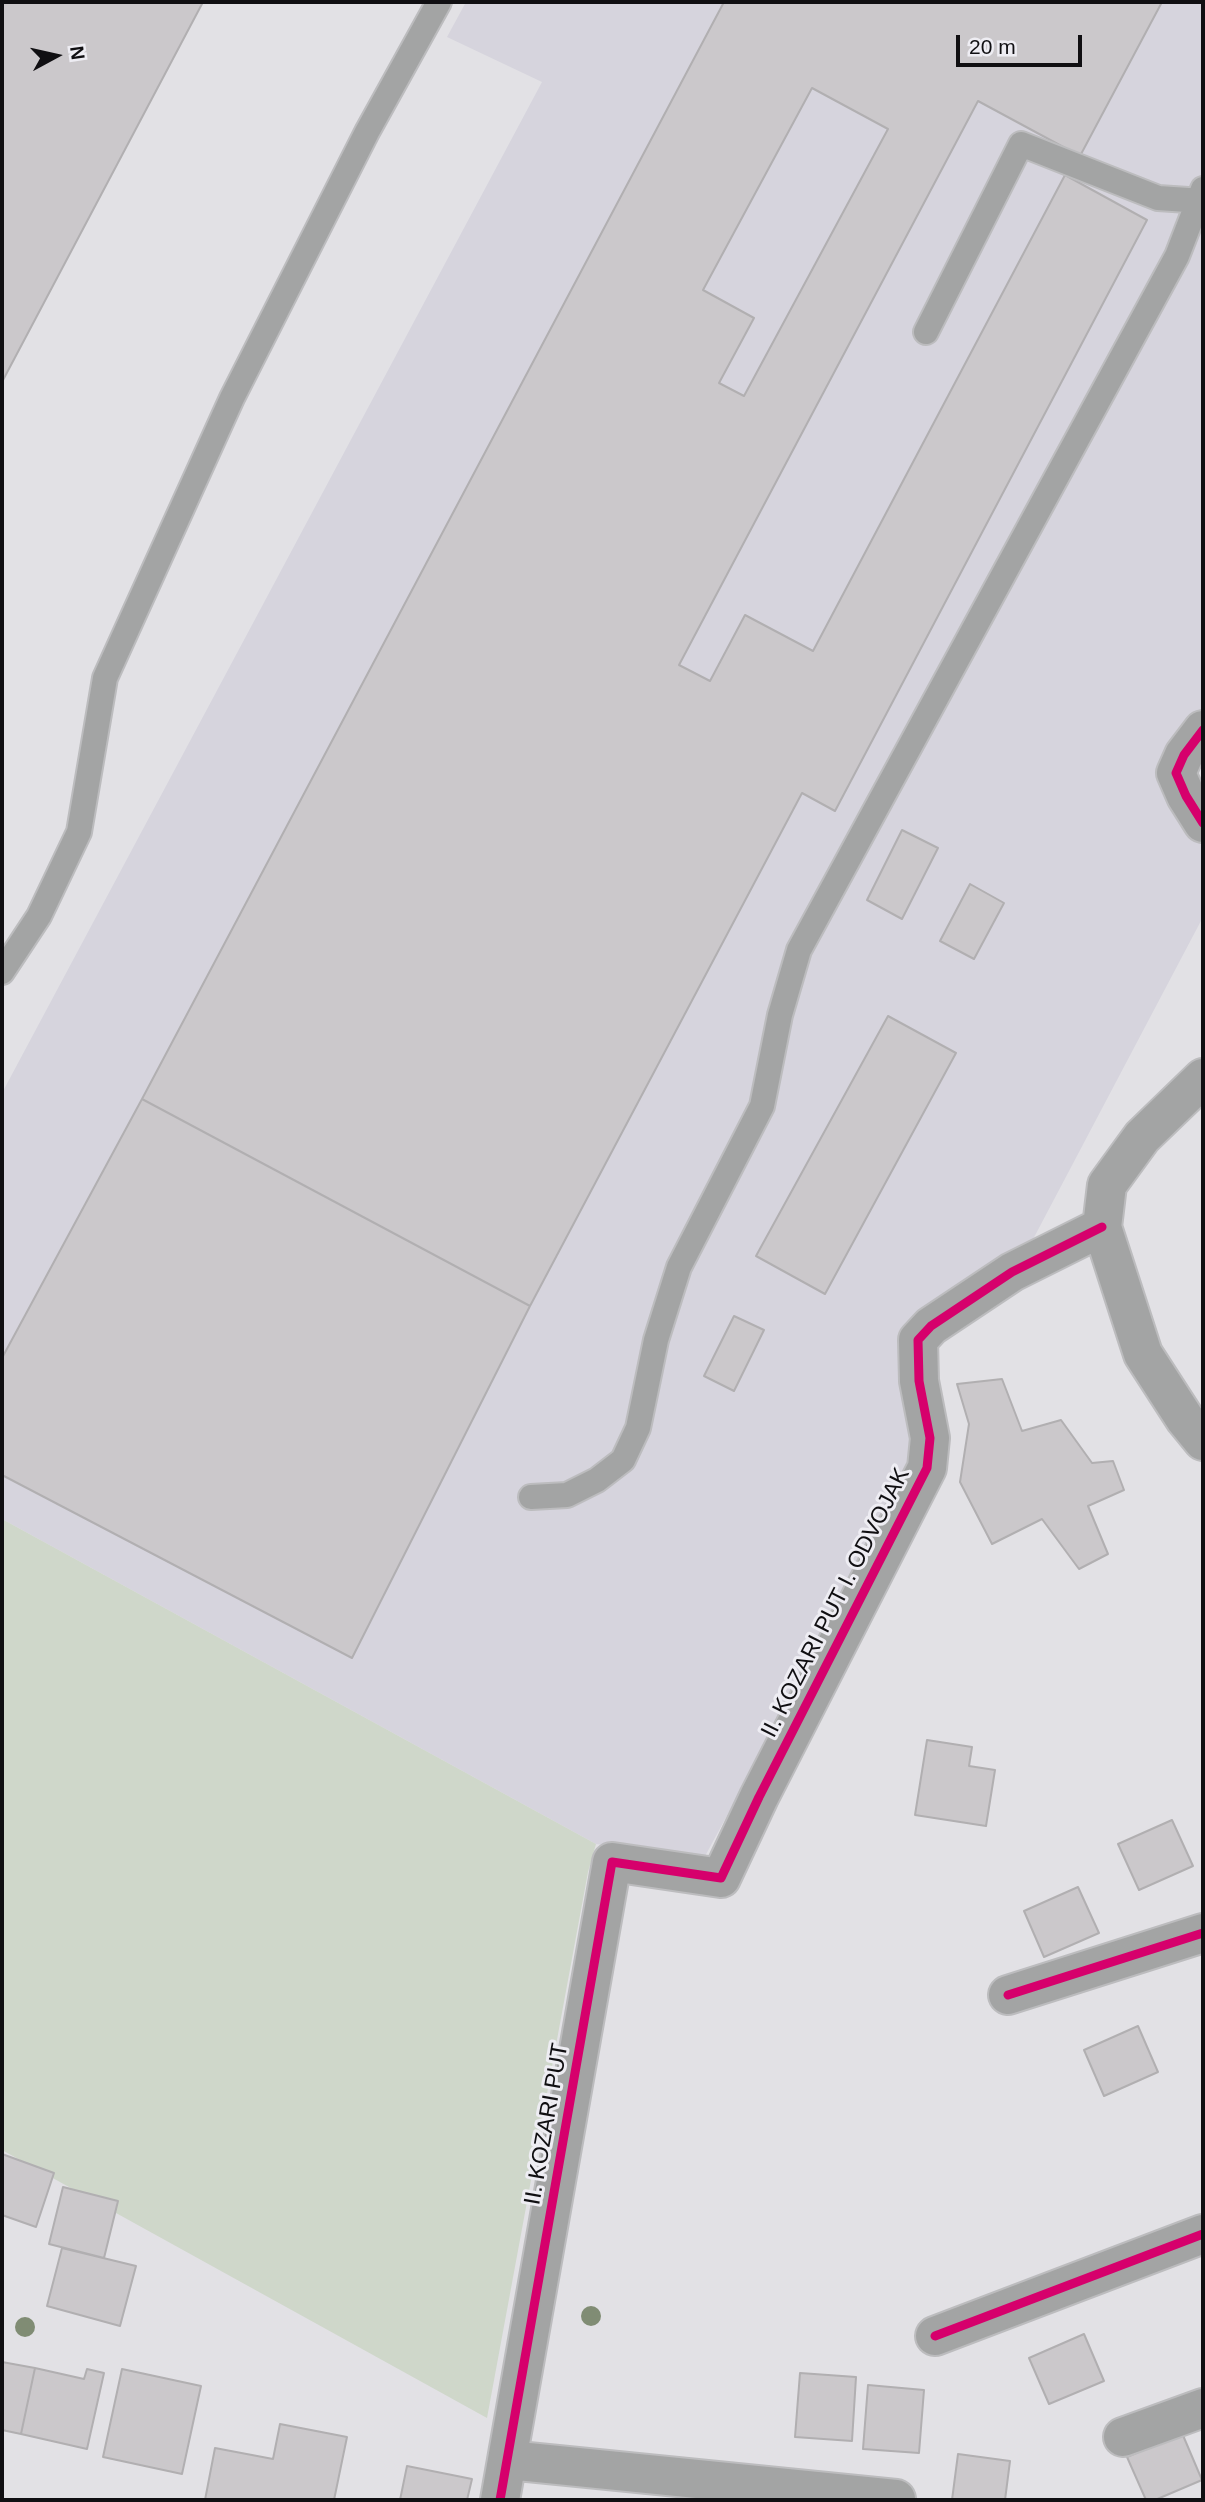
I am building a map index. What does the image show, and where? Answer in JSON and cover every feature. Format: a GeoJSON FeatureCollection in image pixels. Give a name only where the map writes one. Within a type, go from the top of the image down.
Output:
{"type":"FeatureCollection","features":[{"type":"Feature","properties":{"kind":"street"},"geometry":{"type":"LineString","coordinates":[[1203,730],[1184,754],[1176,773],[1186,796],[1203,823]]}},
{"type":"Feature","properties":{"kind":"street"},"geometry":{"type":"LineString","coordinates":[[1203,1078],[1142,1137],[1107,1185],[1102,1227],[1143,1354],[1185,1419],[1203,1441]]}},
{"type":"Feature","properties":{"kind":"street","name":"II. KOZARI PUT I. ODVOJAK"},"geometry":{"type":"LineString","coordinates":[[721,1878],[765,1785],[927,1468],[930,1438],[919,1381],[918,1340],[931,1326],[1012,1272],[1102,1227]]}},
{"type":"Feature","properties":{"kind":"street","name":"II. KOZARI PUT"},"geometry":{"type":"LineString","coordinates":[[500,2500],[612,1862],[721,1878]]}},
{"type":"Feature","properties":{"kind":"street"},"geometry":{"type":"LineString","coordinates":[[1008,1995],[1203,1933]]}},
{"type":"Feature","properties":{"kind":"street"},"geometry":{"type":"LineString","coordinates":[[934,2336],[1203,2234]]}},
{"type":"Feature","properties":{"kind":"street"},"geometry":{"type":"LineString","coordinates":[[1123,2437],[1203,2408]]}},
{"type":"Feature","properties":{"kind":"street"},"geometry":{"type":"LineString","coordinates":[[508,2460],[896,2499]]}},
{"type":"Feature","properties":{"kind":"lane"},"geometry":{"type":"LineString","coordinates":[[2,972],[39,916],[79,832],[105,678],[238,386],[366,132],[439,2]]}},
{"type":"Feature","properties":{"kind":"lane"},"geometry":{"type":"LineString","coordinates":[[531,1497],[567,1495],[597,1480],[623,1460],[638,1427],[656,1340],[679,1268],[762,1106],[780,1015],[799,950],[1177,256],[1202,197],[1158,198],[1021,144],[926,332]]}},
{"type":"Feature","properties":{"kind":"shaded area"},"geometry":{"type":"Polygon","coordinates":[[[466,2],[1203,2],[1203,708],[1157,779],[1203,848],[1203,917],[1030,1245],[899,1331],[920,1460],[704,1858],[596,1844],[2,1519],[2,1093],[542,82],[447,37],[466,2]]]}},
{"type":"Feature","properties":{"kind":"shaded area"},"geometry":{"type":"Polygon","coordinates":[[[2,1519],[596,1844],[588,1872],[487,2418],[2,2150],[2,1519]]]}},
{"type":"Feature","properties":{"kind":"building"},"geometry":{"type":"Polygon","coordinates":[[[2,2],[203,2],[2,382],[2,2]]]}},
{"type":"Feature","properties":{"kind":"building"},"geometry":{"type":"Polygon","coordinates":[[[724,2],[1162,2],[1080,156],[978,101],[679,665],[710,681],[745,615],[813,651],[1065,175],[1147,220],[835,811],[802,793],[530,1306],[142,1099],[724,2]],[[812,88],[703,290],[754,318],[719,383],[744,396],[888,129],[812,88]]]}},
{"type":"Feature","properties":{"kind":"building"},"geometry":{"type":"Polygon","coordinates":[[[902,830],[938,848],[902,919],[867,900],[902,830]]]}},
{"type":"Feature","properties":{"kind":"building"},"geometry":{"type":"Polygon","coordinates":[[[970,884],[1004,903],[974,959],[940,941],[970,884]]]}},
{"type":"Feature","properties":{"kind":"building"},"geometry":{"type":"Polygon","coordinates":[[[888,1016],[956,1053],[825,1294],[756,1256],[888,1016]]]}},
{"type":"Feature","properties":{"kind":"building"},"geometry":{"type":"Polygon","coordinates":[[[142,1099],[530,1306],[352,1658],[2,1475],[2,1358],[142,1099]]]}},
{"type":"Feature","properties":{"kind":"building"},"geometry":{"type":"Polygon","coordinates":[[[734,1316],[764,1330],[734,1391],[704,1376],[734,1316]]]}},
{"type":"Feature","properties":{"kind":"building"},"geometry":{"type":"Polygon","coordinates":[[[1002,1379],[1022,1431],[1061,1420],[1092,1463],[1113,1461],[1124,1490],[1088,1506],[1108,1554],[1079,1569],[1042,1519],[992,1544],[960,1482],[969,1424],[957,1384],[1002,1379]]]}},
{"type":"Feature","properties":{"kind":"building"},"geometry":{"type":"Polygon","coordinates":[[[927,1740],[972,1747],[969,1766],[995,1770],[986,1826],[915,1815],[927,1740]]]}},
{"type":"Feature","properties":{"kind":"building"},"geometry":{"type":"Polygon","coordinates":[[[1172,1820],[1193,1866],[1139,1890],[1118,1844],[1172,1820]]]}},
{"type":"Feature","properties":{"kind":"building"},"geometry":{"type":"Polygon","coordinates":[[[1078,1887],[1099,1933],[1044,1957],[1024,1911],[1078,1887]]]}},
{"type":"Feature","properties":{"kind":"building"},"geometry":{"type":"Polygon","coordinates":[[[1138,2026],[1158,2072],[1104,2096],[1084,2050],[1138,2026]]]}},
{"type":"Feature","properties":{"kind":"building"},"geometry":{"type":"Polygon","coordinates":[[[2,2154],[54,2173],[36,2227],[2,2215],[2,2154]]]}},
{"type":"Feature","properties":{"kind":"building"},"geometry":{"type":"Polygon","coordinates":[[[63,2187],[118,2201],[104,2258],[49,2244],[63,2187]]]}},
{"type":"Feature","properties":{"kind":"building"},"geometry":{"type":"Polygon","coordinates":[[[62,2248],[136,2266],[120,2326],[47,2306],[62,2248]]]}},
{"type":"Feature","properties":{"kind":"building"},"geometry":{"type":"Polygon","coordinates":[[[1084,2334],[1104,2381],[1049,2404],[1029,2358],[1084,2334]]]}},
{"type":"Feature","properties":{"kind":"building"},"geometry":{"type":"Polygon","coordinates":[[[2,2362],[35,2368],[21,2434],[2,2430],[2,2362]]]}},
{"type":"Feature","properties":{"kind":"building"},"geometry":{"type":"Polygon","coordinates":[[[35,2368],[84,2379],[87,2369],[104,2373],[87,2449],[21,2434],[35,2368]]]}},
{"type":"Feature","properties":{"kind":"building"},"geometry":{"type":"Polygon","coordinates":[[[122,2369],[201,2386],[182,2474],[103,2457],[122,2369]]]}},
{"type":"Feature","properties":{"kind":"building"},"geometry":{"type":"Polygon","coordinates":[[[800,2373],[856,2377],[852,2441],[795,2437],[800,2373]]]}},
{"type":"Feature","properties":{"kind":"building"},"geometry":{"type":"Polygon","coordinates":[[[868,2385],[924,2390],[919,2453],[863,2449],[868,2385]]]}},
{"type":"Feature","properties":{"kind":"building"},"geometry":{"type":"Polygon","coordinates":[[[280,2424],[347,2437],[334,2500],[205,2500],[215,2448],[273,2459],[280,2424]]]}},
{"type":"Feature","properties":{"kind":"building"},"geometry":{"type":"Polygon","coordinates":[[[1182,2433],[1202,2480],[1155,2500],[1146,2500],[1127,2457],[1182,2433]]]}},
{"type":"Feature","properties":{"kind":"building"},"geometry":{"type":"Polygon","coordinates":[[[958,2454],[1010,2461],[1005,2500],[952,2500],[958,2454]]]}},
{"type":"Feature","properties":{"kind":"building"},"geometry":{"type":"Polygon","coordinates":[[[407,2466],[472,2479],[467,2500],[400,2500],[407,2466]]]}},
{"type":"Feature","properties":{"kind":"cycle path"},"geometry":{"type":"LineString","coordinates":[[1203,730],[1184,755],[1176,773],[1186,796],[1203,823]]}},
{"type":"Feature","properties":{"kind":"cycle path"},"geometry":{"type":"LineString","coordinates":[[500,2500],[612,1862],[721,1878],[759,1797],[927,1468],[930,1438],[919,1381],[918,1340],[931,1326],[1012,1272],[1102,1227]]}},
{"type":"Feature","properties":{"kind":"cycle path"},"geometry":{"type":"LineString","coordinates":[[1008,1995],[1203,1933]]}},
{"type":"Feature","properties":{"kind":"cycle path"},"geometry":{"type":"LineString","coordinates":[[935,2336],[1203,2234]]}}]}
